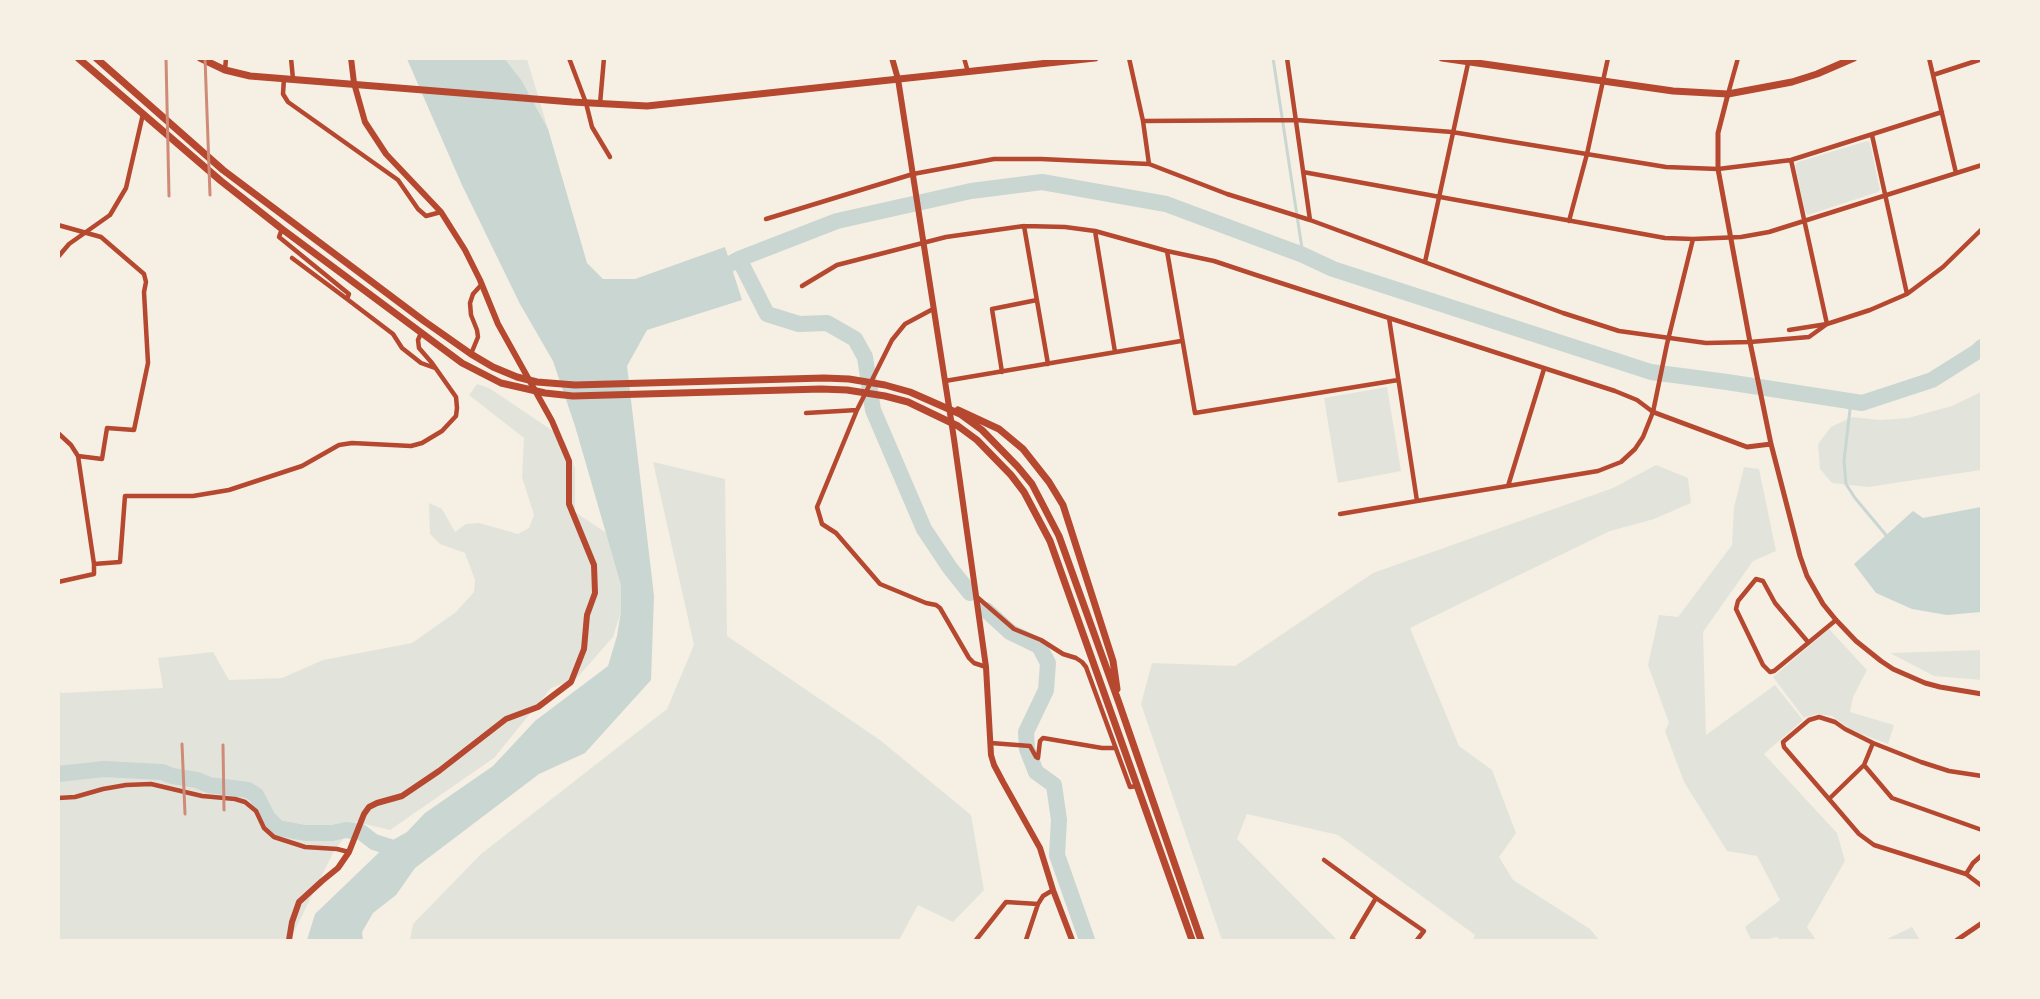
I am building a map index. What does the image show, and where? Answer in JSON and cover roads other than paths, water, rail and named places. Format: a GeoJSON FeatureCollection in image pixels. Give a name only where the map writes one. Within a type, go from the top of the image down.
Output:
{"type":"FeatureCollection","features":[{"type":"Feature","properties":{"kind":"main road"},"geometry":{"type":"LineString","coordinates":[[78,58],[221,181],[282,229],[462,363],[501,383],[573,396],[847,390],[909,402],[958,426],[977,440],[1024,492],[1050,541],[1192,940]]}},
{"type":"Feature","properties":{"kind":"main road"},"geometry":{"type":"LineString","coordinates":[[96,58],[223,170],[471,354],[493,367],[517,377],[554,384],[849,379],[910,392],[960,414],[982,430],[1018,466],[1036,492],[1059,536],[1201,940]]}},
{"type":"Feature","properties":{"kind":"main road"},"geometry":{"type":"LineString","coordinates":[[200,58],[225,70],[250,76],[572,102],[647,105],[968,72],[1048,61],[1095,58]]}},
{"type":"Feature","properties":{"kind":"main road"},"geometry":{"type":"LineString","coordinates":[[289,940],[299,902],[321,880],[338,868],[350,849],[369,807],[402,796],[439,771],[506,719],[538,707],[571,682],[584,649],[586,615],[595,593],[594,565],[569,504],[569,461],[552,421],[498,324],[465,250],[441,212],[386,154],[365,122],[354,83],[351,58]]}},
{"type":"Feature","properties":{"kind":"main road"},"geometry":{"type":"LineString","coordinates":[[892,58],[898,79],[914,177],[977,597],[986,667],[994,765],[1033,833],[1072,940]]}},
{"type":"Feature","properties":{"kind":"main road"},"geometry":{"type":"LineString","coordinates":[[1442,58],[1468,60],[1673,92],[1728,94],[1792,82],[1854,58]]}},
{"type":"Feature","properties":{"kind":"main road"},"geometry":{"type":"LineString","coordinates":[[950,411],[960,410],[999,429],[1023,449],[1035,463],[1063,504],[1113,661],[1119,703]]}},
{"type":"Feature","properties":{"kind":"street"},"geometry":{"type":"LineString","coordinates":[[225,70],[226,58]]}},
{"type":"Feature","properties":{"kind":"street"},"geometry":{"type":"LineString","coordinates":[[291,58],[293,79]]}},
{"type":"Feature","properties":{"kind":"street"},"geometry":{"type":"LineString","coordinates":[[569,58],[586,103],[592,127],[610,157]]}},
{"type":"Feature","properties":{"kind":"street"},"geometry":{"type":"LineString","coordinates":[[600,104],[604,58]]}},
{"type":"Feature","properties":{"kind":"street"},"geometry":{"type":"LineString","coordinates":[[963,58],[968,72]]}},
{"type":"Feature","properties":{"kind":"street"},"geometry":{"type":"LineString","coordinates":[[1129,58],[1143,121],[1149,164]]}},
{"type":"Feature","properties":{"kind":"street"},"geometry":{"type":"LineString","coordinates":[[1287,58],[1310,219]]}},
{"type":"Feature","properties":{"kind":"street"},"geometry":{"type":"LineString","coordinates":[[1569,221],[1587,154],[1608,58]]}},
{"type":"Feature","properties":{"kind":"street"},"geometry":{"type":"LineString","coordinates":[[1738,58],[1718,133],[1718,169],[1767,426],[1800,556],[1814,589],[1836,620],[1856,641],[1893,669],[1940,687],[1982,694]]}},
{"type":"Feature","properties":{"kind":"street"},"geometry":{"type":"LineString","coordinates":[[1929,58],[1956,173]]}},
{"type":"Feature","properties":{"kind":"street"},"geometry":{"type":"LineString","coordinates":[[1933,75],[1982,59]]}},
{"type":"Feature","properties":{"kind":"street"},"geometry":{"type":"LineString","coordinates":[[1425,262],[1468,60]]}},
{"type":"Feature","properties":{"kind":"street"},"geometry":{"type":"LineString","coordinates":[[284,78],[283,94],[288,102],[398,180],[418,209],[426,216],[441,212]]}},
{"type":"Feature","properties":{"kind":"street"},"geometry":{"type":"LineString","coordinates":[[1143,121],[1296,120],[1452,132],[1666,167],[1718,169],[1791,160],[1942,112]]}},
{"type":"Feature","properties":{"kind":"street"},"geometry":{"type":"LineString","coordinates":[[58,257],[69,244],[110,215],[126,188],[143,114]]}},
{"type":"Feature","properties":{"kind":"street"},"geometry":{"type":"LineString","coordinates":[[1872,135],[1906,294]]}},
{"type":"Feature","properties":{"kind":"street"},"geometry":{"type":"LineString","coordinates":[[766,219],[914,177],[994,159],[1149,164],[1227,194],[1310,219],[1503,293],[1619,331],[1668,341],[1750,342],[1809,337],[1827,324]]}},
{"type":"Feature","properties":{"kind":"street"},"geometry":{"type":"LineString","coordinates":[[1791,160],[1827,324]]}},
{"type":"Feature","properties":{"kind":"street"},"geometry":{"type":"LineString","coordinates":[[1303,172],[1665,238],[1693,239],[1769,232],[1982,165]]}},
{"type":"Feature","properties":{"kind":"street"},"geometry":{"type":"LineString","coordinates":[[58,225],[101,237],[144,274],[146,282],[144,292],[148,363],[134,430],[107,428],[102,459],[78,456]]}},
{"type":"Feature","properties":{"kind":"street"},"geometry":{"type":"LineString","coordinates":[[1024,226],[1048,364]]}},
{"type":"Feature","properties":{"kind":"street"},"geometry":{"type":"LineString","coordinates":[[802,286],[837,265],[922,240],[1024,226],[1065,227],[1095,231],[1214,261],[1615,391],[1637,400],[1653,411],[1735,444],[1747,447],[1771,444]]}},
{"type":"Feature","properties":{"kind":"street"},"geometry":{"type":"LineString","coordinates":[[282,229],[279,237],[349,294],[347,299]]}},
{"type":"Feature","properties":{"kind":"street"},"geometry":{"type":"LineString","coordinates":[[1789,330],[1827,324],[1870,310],[1906,294],[1943,267],[1982,229]]}},
{"type":"Feature","properties":{"kind":"street"},"geometry":{"type":"LineString","coordinates":[[1095,231],[1115,352]]}},
{"type":"Feature","properties":{"kind":"street"},"geometry":{"type":"LineString","coordinates":[[1340,514],[1598,471],[1621,462],[1635,449],[1643,437],[1653,411],[1693,239]]}},
{"type":"Feature","properties":{"kind":"street"},"geometry":{"type":"LineString","coordinates":[[1167,251],[1195,413],[1398,380]]}},
{"type":"Feature","properties":{"kind":"street"},"geometry":{"type":"LineString","coordinates":[[292,258],[393,334],[402,348],[421,363],[435,368]]}},
{"type":"Feature","properties":{"kind":"street"},"geometry":{"type":"LineString","coordinates":[[471,354],[478,337],[470,303],[473,294],[482,285]]}},
{"type":"Feature","properties":{"kind":"street"},"geometry":{"type":"LineString","coordinates":[[1002,372],[992,309],[1037,300]]}},
{"type":"Feature","properties":{"kind":"street"},"geometry":{"type":"LineString","coordinates":[[933,309],[905,324],[898,331],[856,410],[817,507],[822,524],[836,533],[880,584],[940,608],[969,658],[978,665],[986,667]]}},
{"type":"Feature","properties":{"kind":"street"},"geometry":{"type":"LineString","coordinates":[[1389,318],[1417,501]]}},
{"type":"Feature","properties":{"kind":"street"},"geometry":{"type":"LineString","coordinates":[[94,564],[120,562],[125,496],[193,496],[229,490],[302,466],[339,445],[352,443],[411,446],[422,443],[442,431],[456,416],[456,397],[419,348],[418,340],[421,333]]}},
{"type":"Feature","properties":{"kind":"street"},"geometry":{"type":"LineString","coordinates":[[945,381],[1181,341]]}},
{"type":"Feature","properties":{"kind":"street"},"geometry":{"type":"LineString","coordinates":[[1508,486],[1544,369]]}},
{"type":"Feature","properties":{"kind":"street"},"geometry":{"type":"LineString","coordinates":[[806,413],[856,410]]}},
{"type":"Feature","properties":{"kind":"street"},"geometry":{"type":"LineString","coordinates":[[58,433],[71,445],[78,456],[94,564],[94,574],[58,582]]}},
{"type":"Feature","properties":{"kind":"street"},"geometry":{"type":"LineString","coordinates":[[1808,642],[1775,603],[1763,581],[1756,579],[1738,601],[1736,609],[1767,670],[1774,671],[1836,620]]}},
{"type":"Feature","properties":{"kind":"street"},"geometry":{"type":"LineString","coordinates":[[977,597],[1014,629],[1041,640],[1063,654],[1082,662],[1086,667],[1130,787],[1137,786]]}},
{"type":"Feature","properties":{"kind":"street"},"geometry":{"type":"LineString","coordinates":[[1982,776],[1949,771],[1873,743],[1835,722],[1819,717],[1809,720],[1783,742],[1784,747],[1859,834],[1874,845],[1966,874],[1982,886]]}},
{"type":"Feature","properties":{"kind":"street"},"geometry":{"type":"LineString","coordinates":[[991,742],[1027,745],[1036,758],[1038,758],[1040,741],[1043,738],[1114,748]]}},
{"type":"Feature","properties":{"kind":"street"},"geometry":{"type":"LineString","coordinates":[[1829,800],[1864,765],[1873,743]]}},
{"type":"Feature","properties":{"kind":"street"},"geometry":{"type":"LineString","coordinates":[[1864,765],[1892,798],[1982,830]]}},
{"type":"Feature","properties":{"kind":"street"},"geometry":{"type":"LineString","coordinates":[[58,798],[75,797],[126,785],[151,784],[202,796],[245,802],[256,811],[264,828],[274,837],[305,847],[350,849]]}},
{"type":"Feature","properties":{"kind":"street"},"geometry":{"type":"LineString","coordinates":[[1966,874],[1982,855]]}},
{"type":"Feature","properties":{"kind":"street"},"geometry":{"type":"LineString","coordinates":[[1324,860],[1424,931],[1418,940]]}},
{"type":"Feature","properties":{"kind":"street"},"geometry":{"type":"LineString","coordinates":[[1026,940],[1042,896],[1053,890]]}},
{"type":"Feature","properties":{"kind":"street"},"geometry":{"type":"LineString","coordinates":[[1354,940],[1352,938],[1376,898]]}},
{"type":"Feature","properties":{"kind":"street"},"geometry":{"type":"LineString","coordinates":[[976,940],[1006,902],[1038,904]]}},
{"type":"Feature","properties":{"kind":"street"},"geometry":{"type":"LineString","coordinates":[[1957,940],[1982,923]]}},
{"type":"Feature","properties":{"kind":"waterway"},"geometry":{"type":"LineString","coordinates":[[1273,58],[1303,255]]}},
{"type":"Feature","properties":{"kind":"waterway"},"geometry":{"type":"LineString","coordinates":[[712,274],[739,259],[837,221],[971,191],[1042,182],[1166,204],[1303,255],[1333,269],[1651,372],[1862,403],[1932,380],[1982,347]]}},
{"type":"Feature","properties":{"kind":"waterway"},"geometry":{"type":"LineString","coordinates":[[739,259],[767,314],[799,324],[827,323],[855,339],[865,357],[873,410],[924,529],[970,593]]}},
{"type":"Feature","properties":{"kind":"waterway"},"geometry":{"type":"LineString","coordinates":[[1851,401],[1844,461],[1846,484],[1886,535]]}},
{"type":"Feature","properties":{"kind":"waterway"},"geometry":{"type":"LineString","coordinates":[[986,610],[1010,632],[1039,646],[1048,663],[1046,690],[1026,732],[1027,749],[1036,772],[1054,785],[1059,820],[1057,855],[1087,940]]}},
{"type":"Feature","properties":{"kind":"waterway"},"geometry":{"type":"LineString","coordinates":[[58,774],[104,769],[162,772],[209,785],[248,790],[256,795],[268,818],[278,828],[305,833],[332,833],[346,830],[361,832],[374,842],[390,847],[397,860]]}},
{"type":"Feature","properties":{"kind":"railway"},"geometry":{"type":"LineString","coordinates":[[166,58],[169,196]]}},
{"type":"Feature","properties":{"kind":"railway"},"geometry":{"type":"LineString","coordinates":[[205,58],[210,195]]}},
{"type":"Feature","properties":{"kind":"railway"},"geometry":{"type":"LineString","coordinates":[[182,744],[185,814]]}},
{"type":"Feature","properties":{"kind":"railway"},"geometry":{"type":"LineString","coordinates":[[223,745],[224,810]]}}]}
